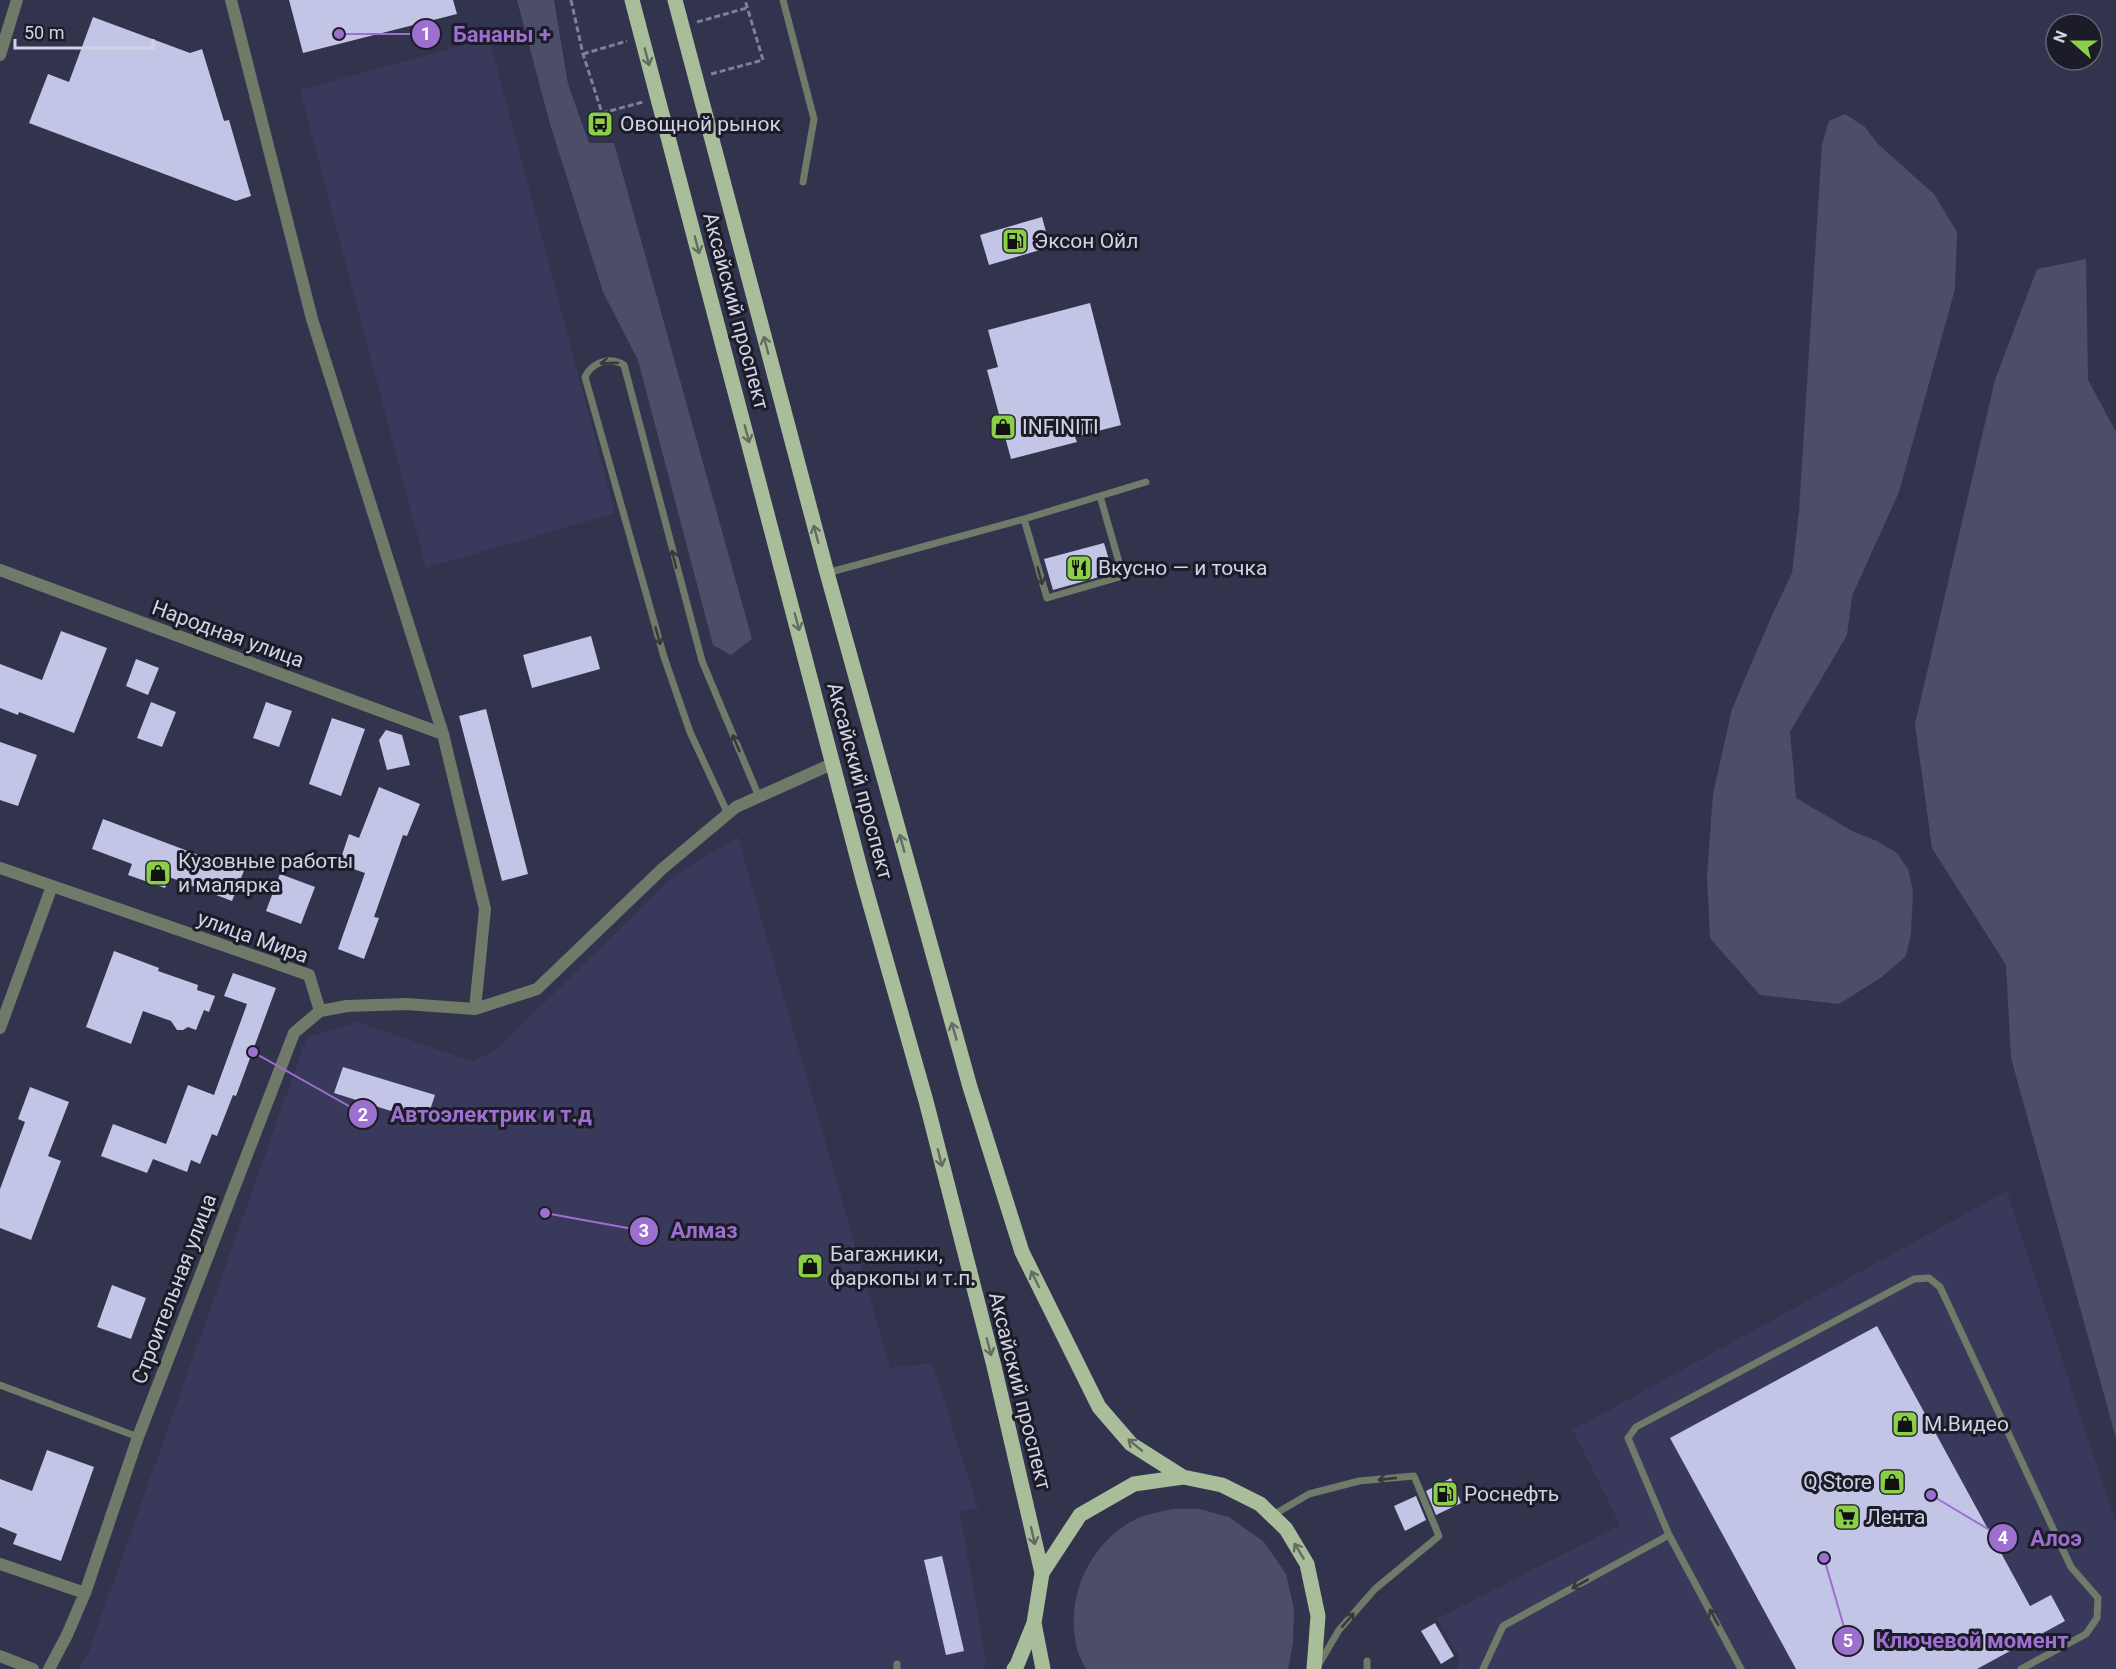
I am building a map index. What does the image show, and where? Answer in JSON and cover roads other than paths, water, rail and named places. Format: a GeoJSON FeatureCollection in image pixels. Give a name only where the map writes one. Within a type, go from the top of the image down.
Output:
{"type":"FeatureCollection","features":[{"type":"Feature","properties":{"kind":"main road","name":"Аксайский проспект"},"geometry":{"type":"LineString","coordinates":[[632,0],[864,883],[926,1101],[994,1366],[1042,1574]]}},
{"type":"Feature","properties":{"kind":"main road","name":"Аксайский проспект"},"geometry":{"type":"LineString","coordinates":[[675,0],[827,573],[970,1087],[1022,1252],[1099,1407],[1131,1444],[1183,1478]]}},
{"type":"Feature","properties":{"kind":"main road"},"geometry":{"type":"LineString","coordinates":[[1014,1669],[1034,1623],[1042,1574],[1080,1515],[1134,1484],[1183,1478],[1222,1485],[1260,1504],[1286,1529],[1307,1564],[1318,1616],[1315,1669]]}},
{"type":"Feature","properties":{"kind":"main road"},"geometry":{"type":"LineString","coordinates":[[1034,1623],[1043,1669]]}},
{"type":"Feature","properties":{"kind":"street"},"geometry":{"type":"LineString","coordinates":[[0,55],[5,20],[17,0]]}},
{"type":"Feature","properties":{"kind":"street"},"geometry":{"type":"LineString","coordinates":[[231,0],[312,319],[443,734],[485,909],[475,1009]]}},
{"type":"Feature","properties":{"kind":"street","name":"Народная улица"},"geometry":{"type":"LineString","coordinates":[[0,570],[443,734]]}},
{"type":"Feature","properties":{"kind":"street"},"geometry":{"type":"LineString","coordinates":[[320,1011],[347,1006],[406,1004],[475,1009],[537,989],[662,868],[736,807],[834,763]]}},
{"type":"Feature","properties":{"kind":"street","name":"улица Мира"},"geometry":{"type":"LineString","coordinates":[[0,868],[309,975],[320,1011]]}},
{"type":"Feature","properties":{"kind":"street"},"geometry":{"type":"LineString","coordinates":[[0,1028],[52,886]]}},
{"type":"Feature","properties":{"kind":"street","name":"Строительная улица"},"geometry":{"type":"LineString","coordinates":[[48,1669],[67,1635],[85,1593],[138,1437],[294,1033],[320,1011]]}},
{"type":"Feature","properties":{"kind":"street"},"geometry":{"type":"LineString","coordinates":[[0,1564],[85,1593]]}},
{"type":"Feature","properties":{"kind":"street"},"geometry":{"type":"LineString","coordinates":[[0,1656],[33,1669]]}},
{"type":"Feature","properties":{"kind":"lane"},"geometry":{"type":"LineString","coordinates":[[783,0],[813,119],[803,182]]}},
{"type":"Feature","properties":{"kind":"lane"},"geometry":{"type":"LineString","coordinates":[[728,814],[690,732],[664,657],[585,377],[589,369],[602,362],[617,361],[624,365],[702,661],[759,797]]}},
{"type":"Feature","properties":{"kind":"lane"},"geometry":{"type":"LineString","coordinates":[[827,573],[1024,519],[1146,482]]}},
{"type":"Feature","properties":{"kind":"lane"},"geometry":{"type":"LineString","coordinates":[[1024,519],[1047,598],[1123,576],[1100,496]]}},
{"type":"Feature","properties":{"kind":"lane"},"geometry":{"type":"LineString","coordinates":[[1741,1669],[1669,1535],[1628,1438],[1636,1426],[1914,1279],[1929,1278],[1940,1287],[2071,1567],[2098,1598],[2097,1618],[2086,1634],[2021,1669]]}},
{"type":"Feature","properties":{"kind":"lane"},"geometry":{"type":"LineString","coordinates":[[0,1384],[138,1437]]}},
{"type":"Feature","properties":{"kind":"lane"},"geometry":{"type":"LineString","coordinates":[[1272,1516],[1309,1494],[1359,1481],[1414,1476],[1439,1536],[1375,1589],[1340,1630],[1315,1669]]}},
{"type":"Feature","properties":{"kind":"lane"},"geometry":{"type":"LineString","coordinates":[[1483,1669],[1503,1626],[1669,1535]]}},
{"type":"Feature","properties":{"kind":"place","name":"Бананы +"},"geometry":{"type":"Point","coordinates":[339,34]}},
{"type":"Feature","properties":{"kind":"place","name":"Овощной рынок"},"geometry":{"type":"Point","coordinates":[600,124]}},
{"type":"Feature","properties":{"kind":"place","name":"Эксон Ойл"},"geometry":{"type":"Point","coordinates":[1015,241]}},
{"type":"Feature","properties":{"kind":"place","name":"INFINITI"},"geometry":{"type":"Point","coordinates":[1003,427]}},
{"type":"Feature","properties":{"kind":"place","name":"Вкусно — и точка"},"geometry":{"type":"Point","coordinates":[1079,568]}},
{"type":"Feature","properties":{"kind":"place","name":"Кузовные работы и малярка"},"geometry":{"type":"Point","coordinates":[158,873]}},
{"type":"Feature","properties":{"kind":"place","name":"Автоэлектрик и т.д"},"geometry":{"type":"Point","coordinates":[253,1052]}},
{"type":"Feature","properties":{"kind":"place","name":"Алмаз"},"geometry":{"type":"Point","coordinates":[545,1213]}},
{"type":"Feature","properties":{"kind":"place","name":"Багажники, фаркопы и т.п."},"geometry":{"type":"Point","coordinates":[810,1266]}},
{"type":"Feature","properties":{"kind":"place","name":"М.Видео"},"geometry":{"type":"Point","coordinates":[1905,1424]}},
{"type":"Feature","properties":{"kind":"place","name":"Q Store"},"geometry":{"type":"Point","coordinates":[1892,1482]}},
{"type":"Feature","properties":{"kind":"place","name":"Роснефть"},"geometry":{"type":"Point","coordinates":[1445,1494]}},
{"type":"Feature","properties":{"kind":"place","name":"Алоэ"},"geometry":{"type":"Point","coordinates":[1931,1495]}},
{"type":"Feature","properties":{"kind":"place","name":"Лента"},"geometry":{"type":"Point","coordinates":[1847,1517]}},
{"type":"Feature","properties":{"kind":"place","name":"Ключевой момент"},"geometry":{"type":"Point","coordinates":[1824,1558]}}]}
